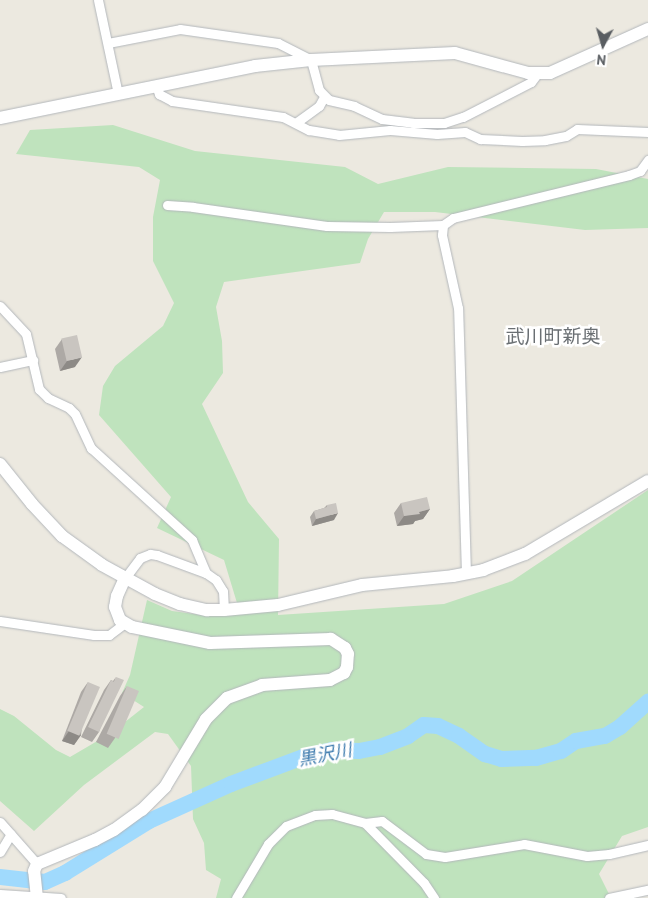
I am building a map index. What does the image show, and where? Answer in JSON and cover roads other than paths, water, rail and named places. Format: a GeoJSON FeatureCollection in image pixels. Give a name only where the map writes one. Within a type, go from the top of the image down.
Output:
{"type":"FeatureCollection","features":[{"type":"Feature","properties":{"kind":"street"},"geometry":{"type":"LineString","coordinates":[[98,0],[118,94]]}},
{"type":"Feature","properties":{"kind":"street"},"geometry":{"type":"LineString","coordinates":[[108,43],[180,29],[278,43],[311,60],[316,80],[324,97],[354,106],[382,119],[413,123],[444,123],[483,107],[531,82],[537,74]]}},
{"type":"Feature","properties":{"kind":"street"},"geometry":{"type":"LineString","coordinates":[[0,118],[255,66],[311,60],[455,53],[537,74],[550,73],[648,29]]}},
{"type":"Feature","properties":{"kind":"street"},"geometry":{"type":"LineString","coordinates":[[156,86],[159,94],[172,101],[283,117],[297,122],[309,130],[340,135],[390,130],[437,134],[465,132],[480,139],[522,142],[559,137],[577,129],[648,132]]}},
{"type":"Feature","properties":{"kind":"street"},"geometry":{"type":"LineString","coordinates":[[297,122],[319,106],[324,97]]}},
{"type":"Feature","properties":{"kind":"street"},"geometry":{"type":"LineString","coordinates":[[167,205],[326,226],[390,228],[443,225],[454,218],[629,175],[640,171],[648,160]]}},
{"type":"Feature","properties":{"kind":"street"},"geometry":{"type":"LineString","coordinates":[[443,225],[442,236],[458,308],[466,574]]}},
{"type":"Feature","properties":{"kind":"street"},"geometry":{"type":"LineString","coordinates":[[0,306],[26,334],[39,390],[48,398],[70,408],[75,414],[91,448],[192,540],[206,573]]}},
{"type":"Feature","properties":{"kind":"street"},"geometry":{"type":"LineString","coordinates":[[0,367],[33,360]]}},
{"type":"Feature","properties":{"kind":"street"},"geometry":{"type":"LineString","coordinates":[[0,464],[32,504],[62,536],[102,565],[180,604],[207,610],[270,607],[362,585],[466,574],[484,570],[525,554],[648,481]]}},
{"type":"Feature","properties":{"kind":"street"},"geometry":{"type":"LineString","coordinates":[[35,868],[114,830],[142,810],[165,787],[206,719],[227,698],[262,685],[330,680],[344,673],[348,661],[345,648],[331,639],[210,643],[132,627],[125,623],[117,614],[115,607],[117,596],[132,565],[140,558],[150,554],[206,573],[216,580],[223,591],[224,610]]}},
{"type":"Feature","properties":{"kind":"street"},"geometry":{"type":"LineString","coordinates":[[0,621],[94,635],[109,635],[125,623]]}},
{"type":"Feature","properties":{"kind":"street"},"geometry":{"type":"LineString","coordinates":[[236,898],[268,844],[286,826],[315,815],[332,814],[365,823],[382,821],[426,854],[445,857],[524,844],[587,856],[609,854],[648,846]]}},
{"type":"Feature","properties":{"kind":"street"},"geometry":{"type":"LineString","coordinates":[[0,822],[35,868],[37,895]]}},
{"type":"Feature","properties":{"kind":"street"},"geometry":{"type":"LineString","coordinates":[[365,823],[424,883],[434,898]]}},
{"type":"Feature","properties":{"kind":"street"},"geometry":{"type":"LineString","coordinates":[[0,852],[11,834]]}},
{"type":"Feature","properties":{"kind":"street"},"geometry":{"type":"LineString","coordinates":[[609,898],[648,890]]}},
{"type":"Feature","properties":{"kind":"street"},"geometry":{"type":"LineString","coordinates":[[0,894],[61,898]]}},
{"type":"Feature","properties":{"kind":"waterway","name":"黒沢川"},"geometry":{"type":"LineString","coordinates":[[0,877],[45,882],[65,873],[149,821],[231,784],[306,756],[332,750],[359,751],[380,747],[408,736],[424,725],[438,726],[459,736],[485,754],[501,759],[536,758],[561,751],[576,741],[605,736],[620,727],[648,702]]}},
{"type":"Feature","properties":{"kind":"district","name":"武川町新奥"},"geometry":{"type":"Point","coordinates":[553,337]}}]}
